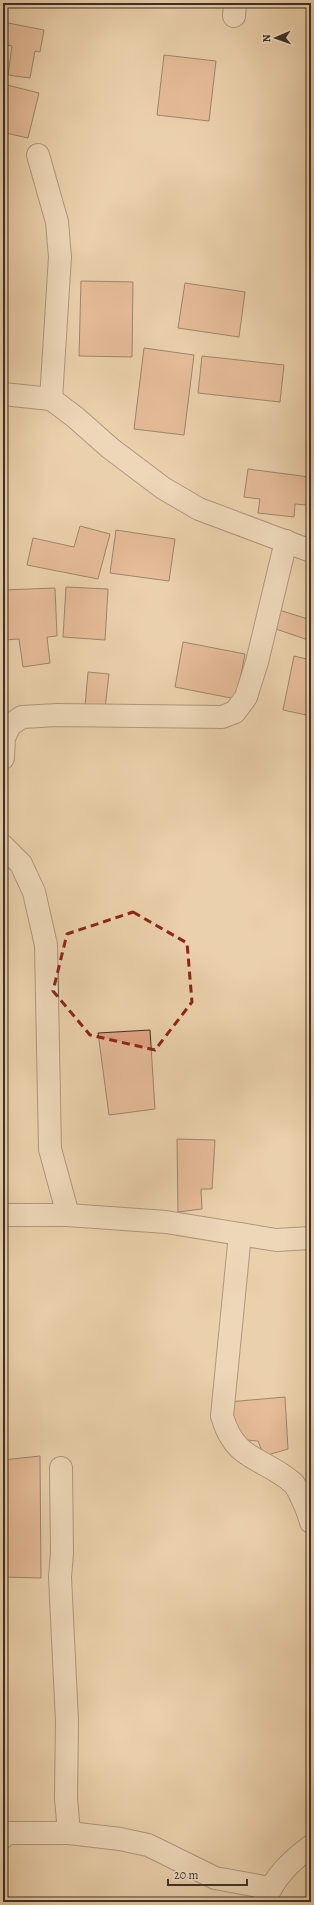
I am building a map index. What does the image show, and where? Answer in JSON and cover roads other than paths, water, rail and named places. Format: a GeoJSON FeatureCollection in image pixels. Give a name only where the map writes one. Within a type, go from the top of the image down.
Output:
{"type":"FeatureCollection","features":[{"type":"Feature","properties":{"kind":"street"},"geometry":{"type":"LineString","coordinates":[[38,155],[57,222],[60,257],[51,399]]}},
{"type":"Feature","properties":{"kind":"street"},"geometry":{"type":"LineString","coordinates":[[3,394],[51,399],[75,417],[110,448],[175,496],[198,510],[311,551]]}},
{"type":"Feature","properties":{"kind":"street"},"geometry":{"type":"LineString","coordinates":[[3,758],[4,738],[10,725],[22,717],[57,715],[222,717],[235,712],[246,697],[257,662],[286,541]]}},
{"type":"Feature","properties":{"kind":"street"},"geometry":{"type":"LineString","coordinates":[[3,846],[21,864],[34,892],[46,945],[50,1149],[68,1215]]}},
{"type":"Feature","properties":{"kind":"street"},"geometry":{"type":"LineString","coordinates":[[3,1215],[68,1215],[166,1222],[276,1240],[311,1238]]}},
{"type":"Feature","properties":{"kind":"street"},"geometry":{"type":"LineString","coordinates":[[240,1234],[222,1416],[226,1432],[235,1445],[244,1453],[265,1463],[294,1484],[311,1522]]}},
{"type":"Feature","properties":{"kind":"street"},"geometry":{"type":"LineString","coordinates":[[61,1468],[62,1553],[60,1577],[67,1721],[66,1798],[69,1832]]}},
{"type":"Feature","properties":{"kind":"street"},"geometry":{"type":"LineString","coordinates":[[3,1837],[9,1833],[69,1832],[120,1839],[148,1845],[215,1878],[267,1895],[289,1863],[311,1846]]}}]}
